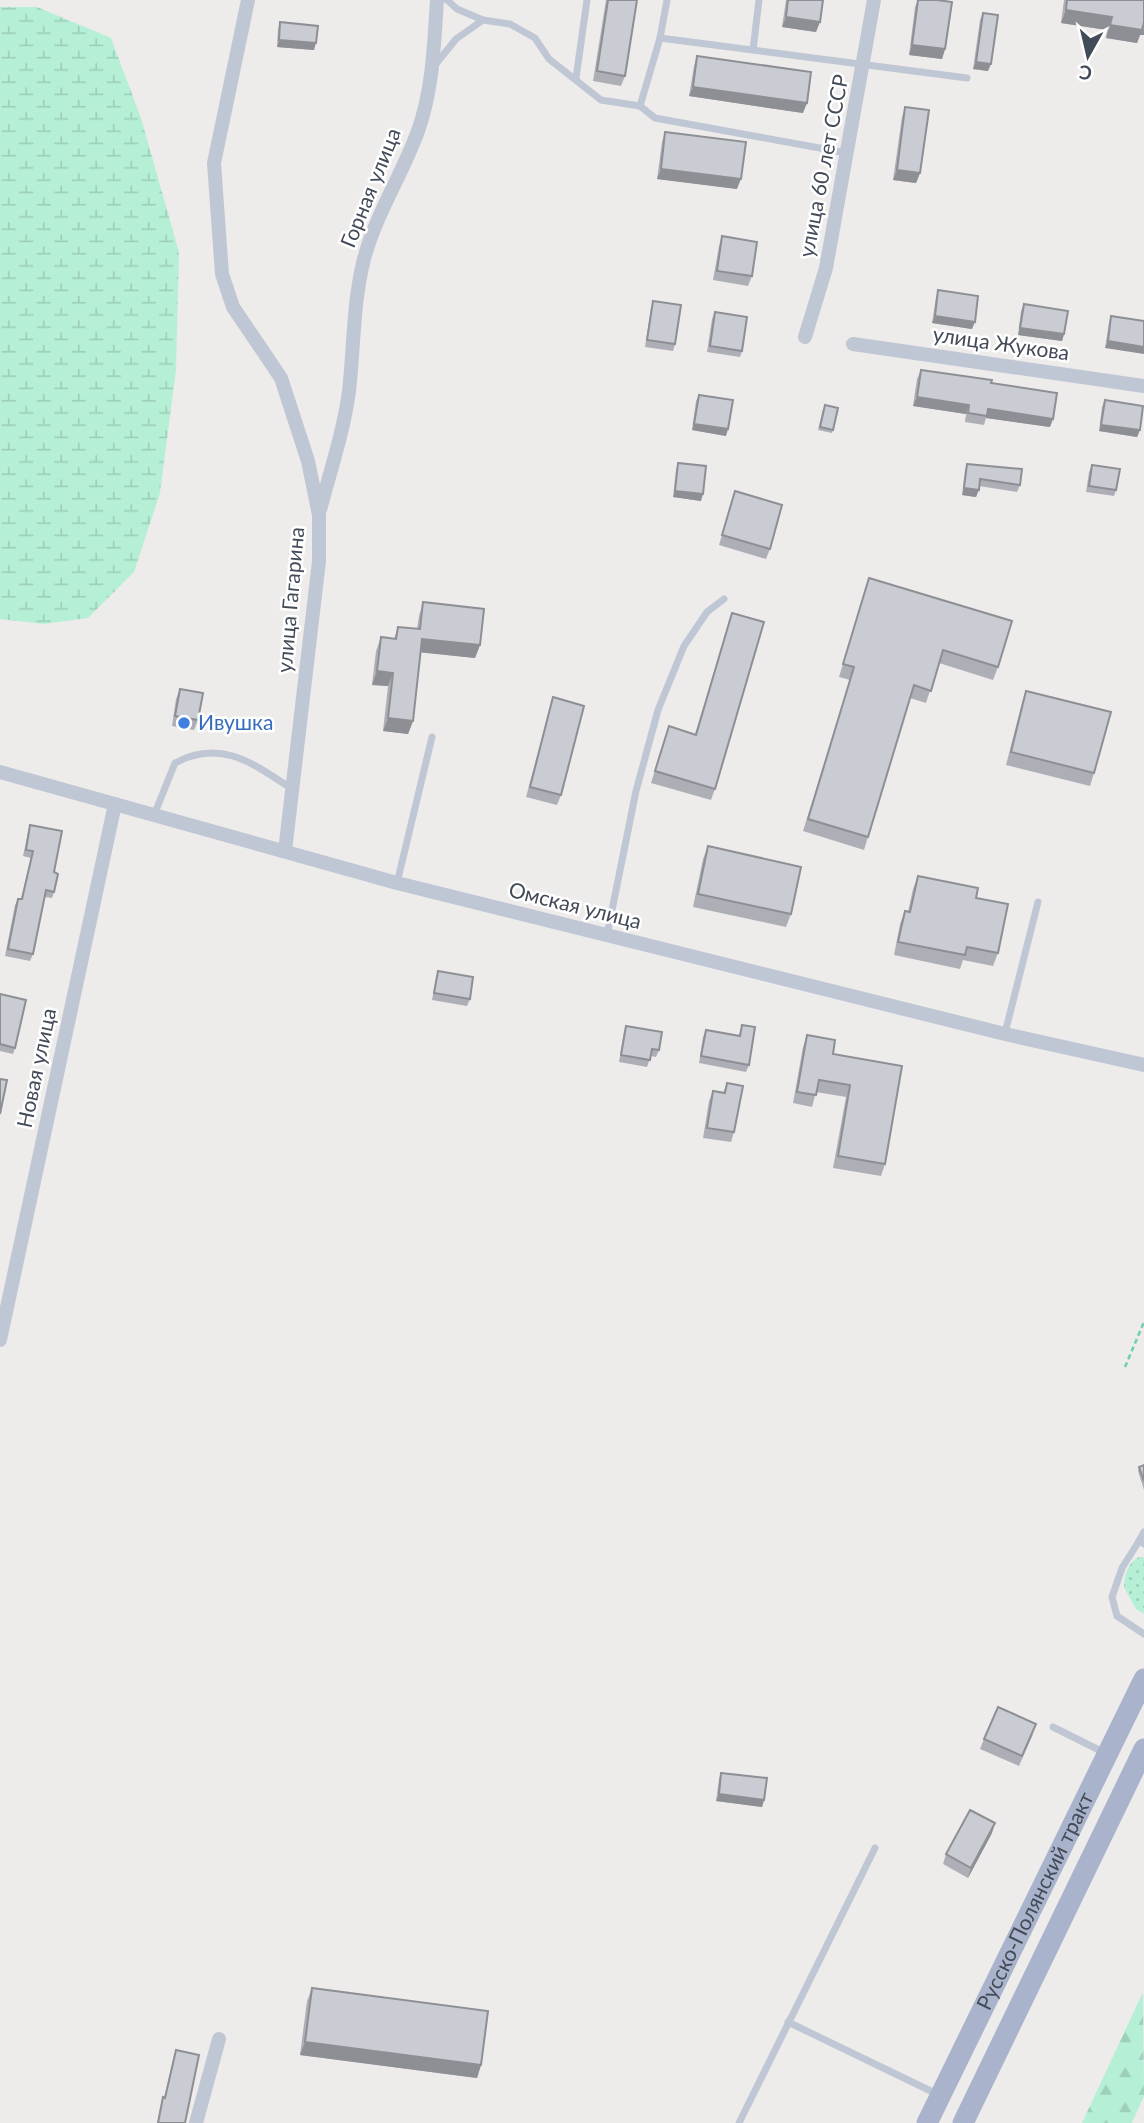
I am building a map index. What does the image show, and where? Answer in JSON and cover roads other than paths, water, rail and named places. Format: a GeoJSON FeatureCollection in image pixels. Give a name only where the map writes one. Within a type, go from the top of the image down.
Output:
{"type":"FeatureCollection","features":[{"type":"Feature","properties":{"kind":"main road","name":"Русско-Полянский тракт"},"geometry":{"type":"LineString","coordinates":[[927,2123],[1144,1679]]}},
{"type":"Feature","properties":{"kind":"main road","name":"Русско-Полянский тракт"},"geometry":{"type":"LineString","coordinates":[[962,2123],[1144,1749]]}},
{"type":"Feature","properties":{"kind":"street","name":"улица Гагарина"},"geometry":{"type":"LineString","coordinates":[[248,0],[214,163],[222,274],[233,307],[281,378],[308,461],[319,515],[319,561],[285,851]]}},
{"type":"Feature","properties":{"kind":"street","name":"Горная улица"},"geometry":{"type":"LineString","coordinates":[[319,515],[349,393],[354,317],[363,261],[374,224],[396,182],[418,130],[433,67],[437,0]]}},
{"type":"Feature","properties":{"kind":"street","name":"улица 60 лет СССР"},"geometry":{"type":"LineString","coordinates":[[805,337],[826,268],[874,0]]}},
{"type":"Feature","properties":{"kind":"street","name":"улица Жукова"},"geometry":{"type":"LineString","coordinates":[[853,344],[1144,386]]}},
{"type":"Feature","properties":{"kind":"street","name":"Омская улица"},"geometry":{"type":"LineString","coordinates":[[0,772],[397,883],[1005,1034],[1144,1065]]}},
{"type":"Feature","properties":{"kind":"street","name":"Новая улица"},"geometry":{"type":"LineString","coordinates":[[0,1340],[115,804]]}},
{"type":"Feature","properties":{"kind":"street"},"geometry":{"type":"LineString","coordinates":[[196,2123],[219,2039]]}},
{"type":"Feature","properties":{"kind":"lane"},"geometry":{"type":"LineString","coordinates":[[447,0],[457,9],[483,20],[510,24],[535,38],[549,59],[601,100],[640,106],[655,118],[847,153]]}},
{"type":"Feature","properties":{"kind":"lane"},"geometry":{"type":"LineString","coordinates":[[576,78],[587,0]]}},
{"type":"Feature","properties":{"kind":"lane"},"geometry":{"type":"LineString","coordinates":[[640,106],[660,38],[667,0]]}},
{"type":"Feature","properties":{"kind":"lane"},"geometry":{"type":"LineString","coordinates":[[752,50],[759,0]]}},
{"type":"Feature","properties":{"kind":"lane"},"geometry":{"type":"LineString","coordinates":[[433,67],[456,39],[483,20]]}},
{"type":"Feature","properties":{"kind":"lane"},"geometry":{"type":"LineString","coordinates":[[660,38],[967,78]]}},
{"type":"Feature","properties":{"kind":"lane"},"geometry":{"type":"LineString","coordinates":[[607,936],[636,791],[658,710],[684,646],[707,612],[724,599]]}},
{"type":"Feature","properties":{"kind":"lane"},"geometry":{"type":"LineString","coordinates":[[397,883],[432,737]]}},
{"type":"Feature","properties":{"kind":"lane"},"geometry":{"type":"LineString","coordinates":[[154,815],[175,763],[192,753],[223,753],[252,762],[292,789]]}},
{"type":"Feature","properties":{"kind":"lane"},"geometry":{"type":"LineString","coordinates":[[1005,1034],[1038,902]]}},
{"type":"Feature","properties":{"kind":"lane"},"geometry":{"type":"LineString","coordinates":[[1144,1532],[1141,1543],[1122,1568],[1112,1597],[1117,1616],[1144,1634]]}},
{"type":"Feature","properties":{"kind":"lane"},"geometry":{"type":"LineString","coordinates":[[1053,1727],[1108,1755]]}},
{"type":"Feature","properties":{"kind":"lane"},"geometry":{"type":"LineString","coordinates":[[739,2123],[875,1849]]}},
{"type":"Feature","properties":{"kind":"lane"},"geometry":{"type":"LineString","coordinates":[[788,2022],[941,2096]]}},
{"type":"Feature","properties":{"kind":"place","name":"Ивушка"},"geometry":{"type":"Point","coordinates":[184,723]}}]}
